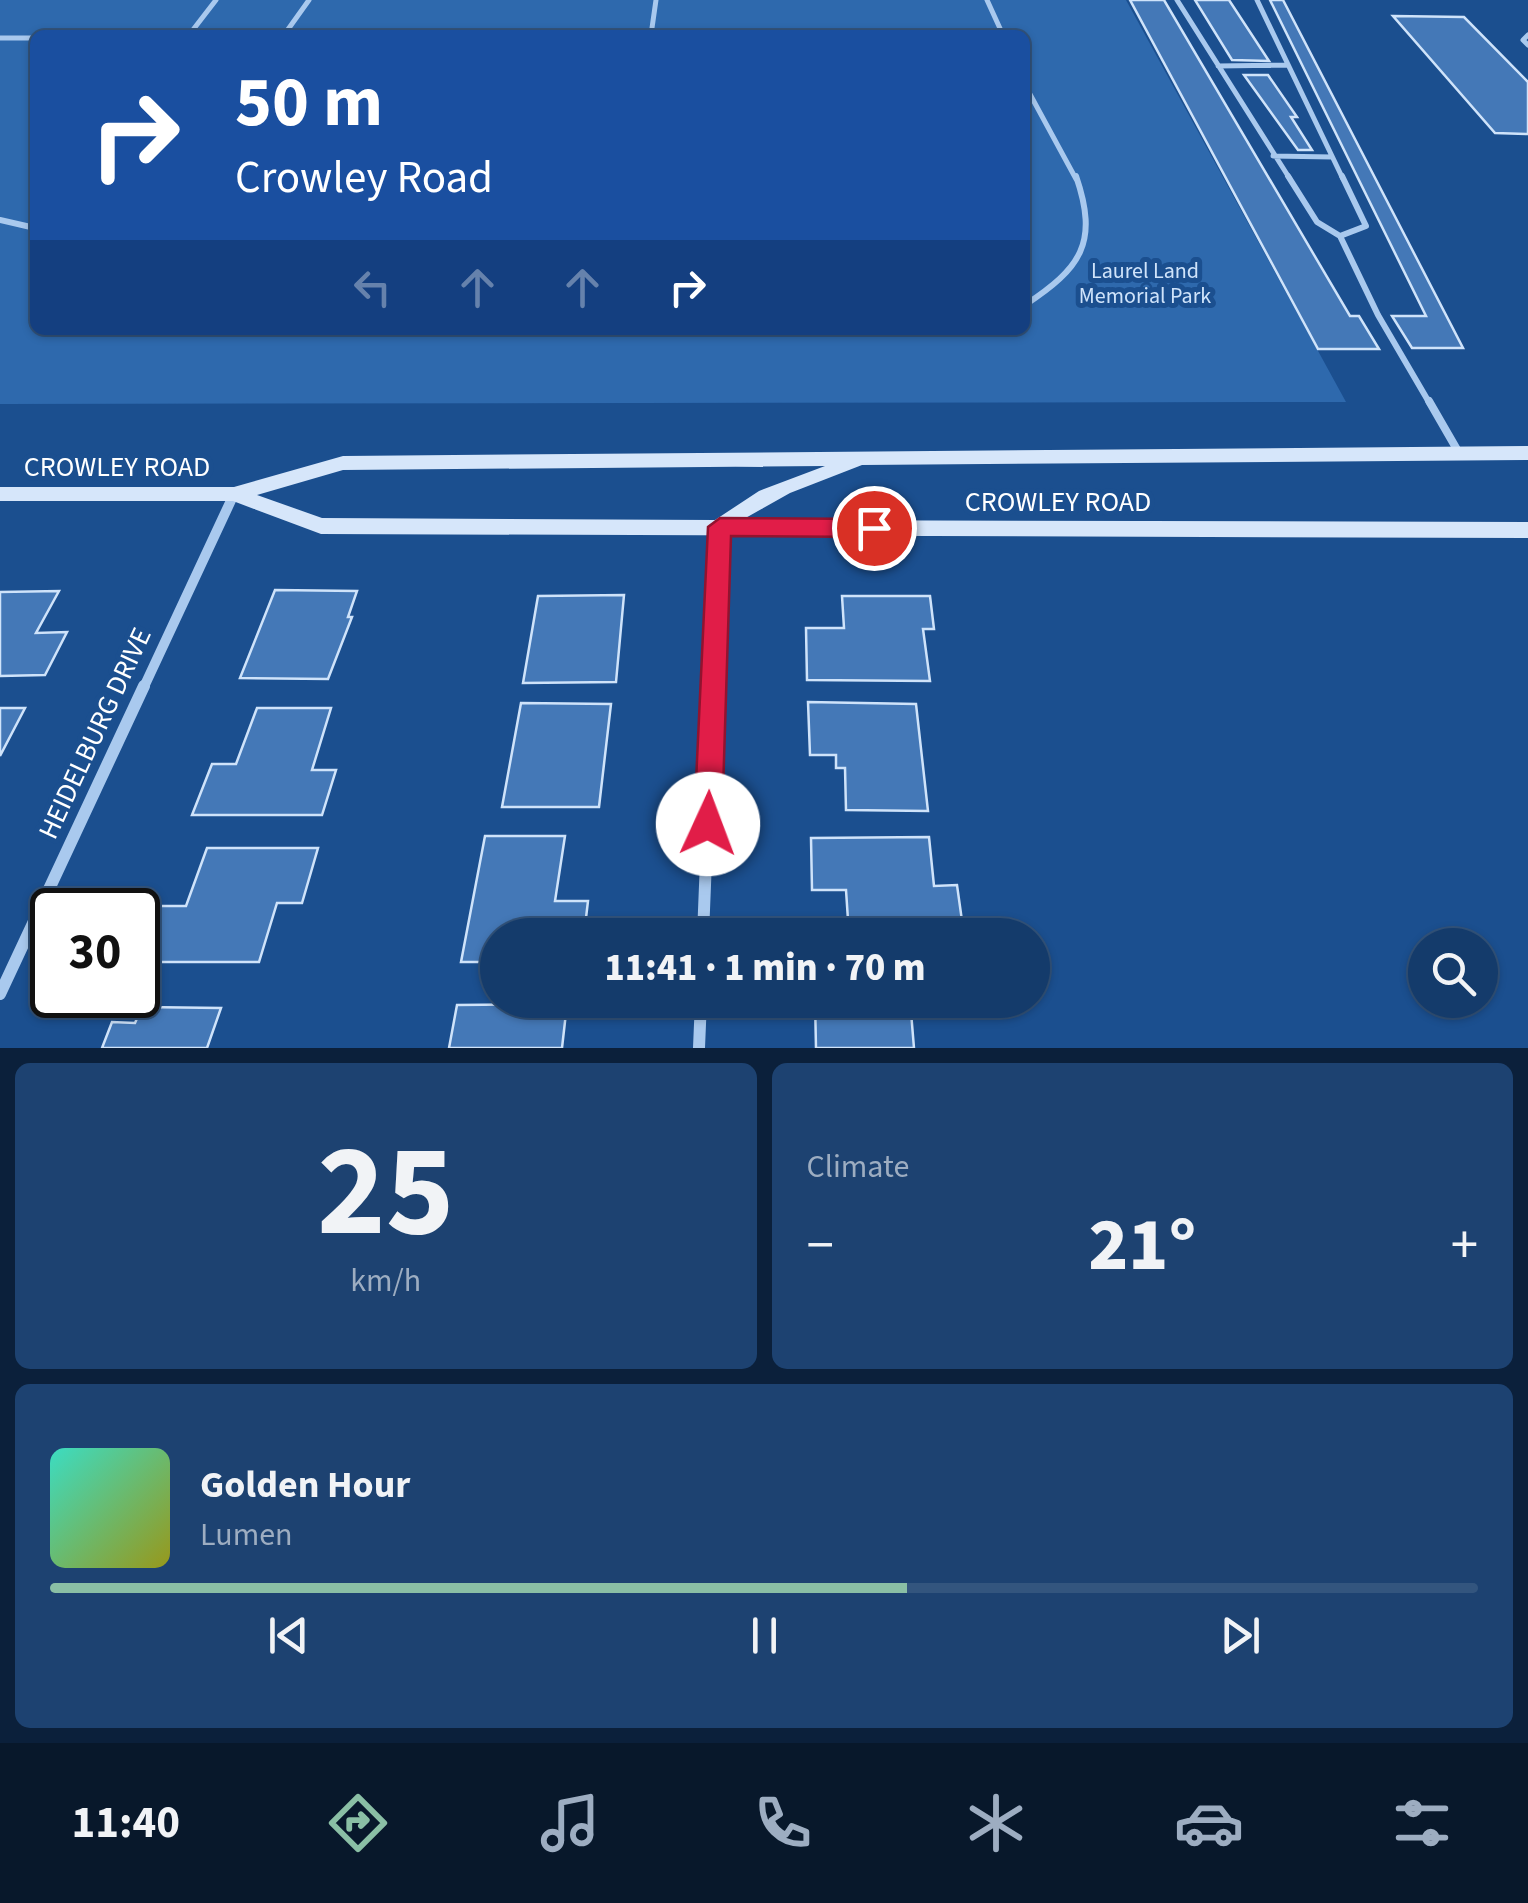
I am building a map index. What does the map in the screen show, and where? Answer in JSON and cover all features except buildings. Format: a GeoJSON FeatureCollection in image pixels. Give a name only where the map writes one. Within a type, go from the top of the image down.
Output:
{"type":"FeatureCollection","features":[{"type":"Feature","properties":{"kind":"main road","name":"CROWLEY ROAD"},"geometry":{"type":"LineString","coordinates":[[0,494],[234,494],[342,463],[1528,453]]}},
{"type":"Feature","properties":{"kind":"main road"},"geometry":{"type":"LineString","coordinates":[[720,527],[737,511],[762,499],[874,458]]}},
{"type":"Feature","properties":{"kind":"main road","name":"CROWLEY ROAD"},"geometry":{"type":"LineString","coordinates":[[234,494],[321,526],[1528,530]]}},
{"type":"Feature","properties":{"kind":"street","name":"HEIDELBURG DRIVE"},"geometry":{"type":"LineString","coordinates":[[0,994],[234,494]]}},
{"type":"Feature","properties":{"kind":"street"},"geometry":{"type":"LineString","coordinates":[[704,918],[720,527]]}},
{"type":"Feature","properties":{"kind":"street"},"geometry":{"type":"LineString","coordinates":[[699,1048],[700,1018]]}},
{"type":"Feature","properties":{"kind":"lane"},"geometry":{"type":"LineString","coordinates":[[193,30],[216,0]]}},
{"type":"Feature","properties":{"kind":"lane"},"geometry":{"type":"LineString","coordinates":[[288,30],[309,0]]}},
{"type":"Feature","properties":{"kind":"lane"},"geometry":{"type":"LineString","coordinates":[[652,30],[656,0]]}},
{"type":"Feature","properties":{"kind":"lane"},"geometry":{"type":"LineString","coordinates":[[988,0],[1001,30]]}},
{"type":"Feature","properties":{"kind":"lane"},"geometry":{"type":"LineString","coordinates":[[1177,0],[1317,222],[1340,236],[1378,315],[1459,453]]}},
{"type":"Feature","properties":{"kind":"lane"},"geometry":{"type":"LineString","coordinates":[[1257,0],[1366,226],[1340,236]]}},
{"type":"Feature","properties":{"kind":"lane"},"geometry":{"type":"LineString","coordinates":[[1528,35],[1523,40],[1528,45]]}},
{"type":"Feature","properties":{"kind":"lane"},"geometry":{"type":"LineString","coordinates":[[0,38],[30,38]]}},
{"type":"Feature","properties":{"kind":"lane"},"geometry":{"type":"LineString","coordinates":[[1218,66],[1288,66]]}},
{"type":"Feature","properties":{"kind":"lane"},"geometry":{"type":"LineString","coordinates":[[1030,93],[1084,194],[1090,228],[1083,254],[1049,293],[1030,303]]}},
{"type":"Feature","properties":{"kind":"lane"},"geometry":{"type":"LineString","coordinates":[[1274,156],[1332,156]]}},
{"type":"Feature","properties":{"kind":"lane"},"geometry":{"type":"LineString","coordinates":[[0,220],[30,227]]}},
{"type":"Feature","properties":{"kind":"green space","name":"Laurel Land Memorial Park"},"geometry":{"type":"Polygon","coordinates":[[[0,0],[1126,0],[1346,402],[0,404],[0,0]]]}},
{"type":"Feature","properties":{"kind":"route"},"geometry":{"type":"LineString","coordinates":[[708,824],[720,527],[874,528]]}}]}
